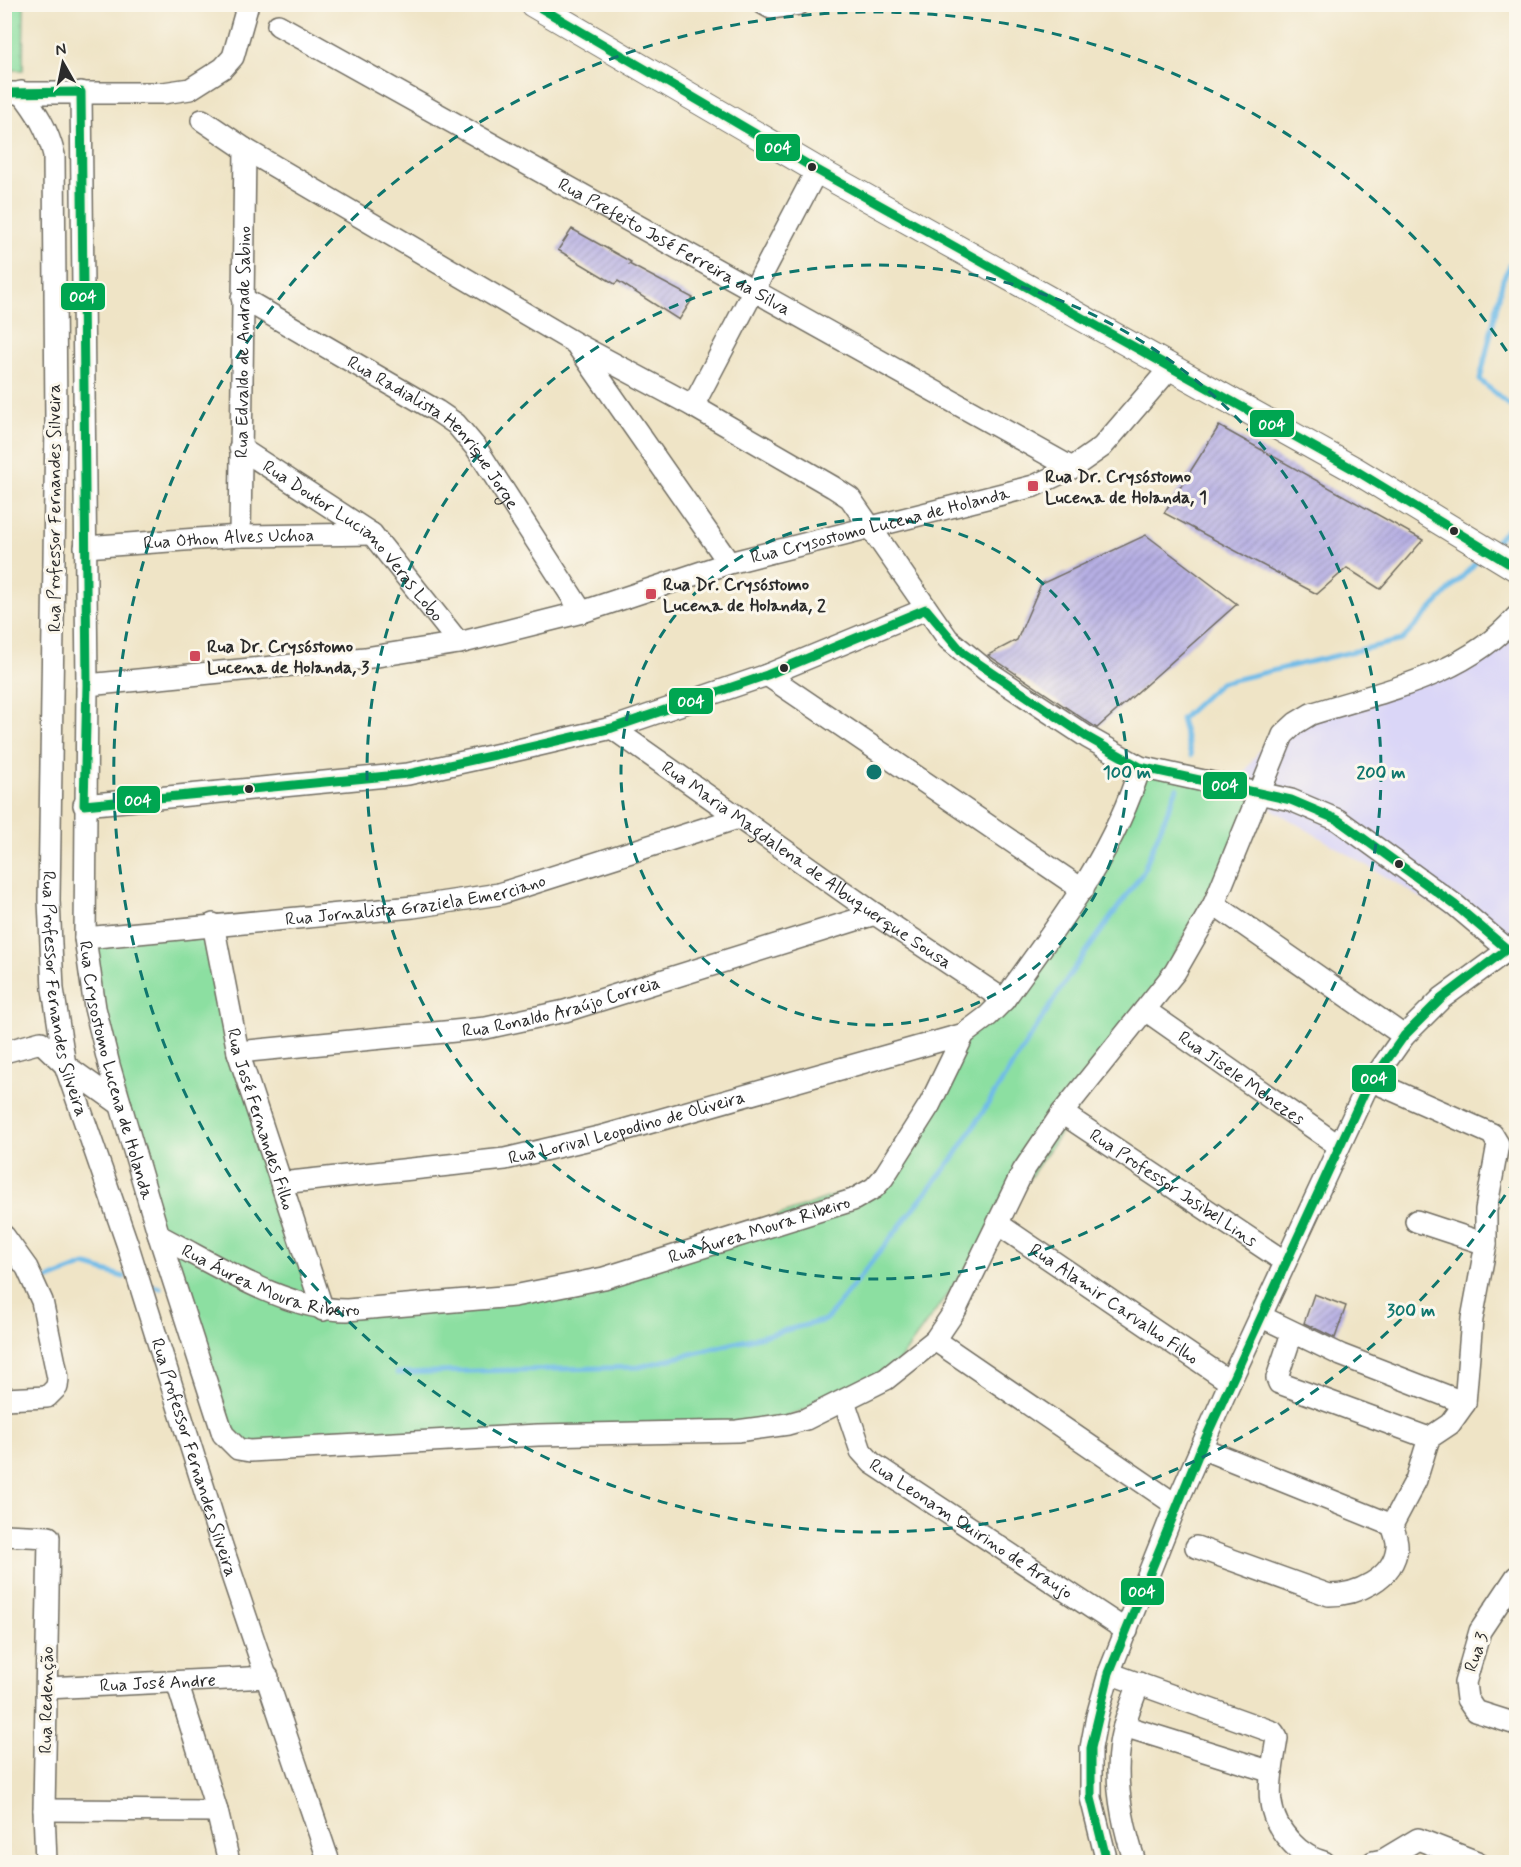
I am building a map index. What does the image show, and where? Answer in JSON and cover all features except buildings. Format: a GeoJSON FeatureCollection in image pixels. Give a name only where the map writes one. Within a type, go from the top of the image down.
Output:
{"type":"FeatureCollection","features":[{"type":"Feature","properties":{"kind":"main road"},"geometry":{"type":"LineString","coordinates":[[533,4],[817,170],[1355,470],[1446,523],[1515,567]]}},
{"type":"Feature","properties":{"kind":"street"},"geometry":{"type":"LineString","coordinates":[[13,92],[163,93],[190,89],[223,68],[232,57],[248,4]]}},
{"type":"Feature","properties":{"kind":"street"},"geometry":{"type":"LineString","coordinates":[[764,4],[771,8],[799,4]]}},
{"type":"Feature","properties":{"kind":"street","name":"Rua Prefeito José Ferreira da Silva"},"geometry":{"type":"LineString","coordinates":[[278,25],[1072,468]]}},
{"type":"Feature","properties":{"kind":"street","name":"Rua Professor Fernandes Silveira"},"geometry":{"type":"LineString","coordinates":[[13,92],[39,116],[50,136],[55,177],[56,435],[49,900],[53,989],[65,1065],[127,1243],[221,1543],[268,1677],[328,1863]]}},
{"type":"Feature","properties":{"kind":"street","name":"Rua Crysostomo Lucena de Holanda"},"geometry":{"type":"LineString","coordinates":[[81,92],[87,685],[84,805],[85,938],[101,1038],[159,1236],[223,1434],[229,1443],[238,1449],[250,1451],[538,1435],[737,1431],[788,1424],[821,1413],[844,1401]]}},
{"type":"Feature","properties":{"kind":"street"},"geometry":{"type":"LineString","coordinates":[[202,120],[245,149],[575,343],[693,406],[850,498],[948,639],[987,671],[1087,737],[1140,766],[1306,805],[1338,820],[1512,946],[1442,998],[1404,1036],[1372,1081],[1339,1146],[1230,1382],[1176,1505],[1109,1673],[1091,1748],[1091,1797],[1107,1863]]}},
{"type":"Feature","properties":{"kind":"street","name":"Rua Edvaldo de Andrade Sabino"},"geometry":{"type":"LineString","coordinates":[[240,536],[245,149]]}},
{"type":"Feature","properties":{"kind":"street"},"geometry":{"type":"LineString","coordinates":[[693,406],[817,170]]}},
{"type":"Feature","properties":{"kind":"street","name":"Rua Radialista Henrique Jorge"},"geometry":{"type":"LineString","coordinates":[[242,298],[456,424],[477,448],[582,612]]}},
{"type":"Feature","properties":{"kind":"street"},"geometry":{"type":"LineString","coordinates":[[575,343],[729,563]]}},
{"type":"Feature","properties":{"kind":"street","name":"Rua Crysostomo Lucena de Holanda"},"geometry":{"type":"LineString","coordinates":[[87,685],[365,658],[459,644],[582,612],[729,563],[1034,486],[1072,468],[1102,447],[1170,368]]}},
{"type":"Feature","properties":{"kind":"street","name":"Rua Doutor Luciano Veras Lobo"},"geometry":{"type":"LineString","coordinates":[[240,448],[372,534],[459,644]]}},
{"type":"Feature","properties":{"kind":"street","name":"Rua Othon Alves Uchoa"},"geometry":{"type":"LineString","coordinates":[[85,547],[240,536],[372,534]]}},
{"type":"Feature","properties":{"kind":"street"},"geometry":{"type":"LineString","coordinates":[[84,805],[408,774],[612,728],[767,675],[926,609]]}},
{"type":"Feature","properties":{"kind":"street"},"geometry":{"type":"LineString","coordinates":[[844,1401],[886,1379],[935,1340],[956,1309],[1023,1171],[1062,1113],[1175,972],[1214,904],[1283,735],[1296,723],[1311,714],[1447,670],[1496,638],[1516,618]]}},
{"type":"Feature","properties":{"kind":"street"},"geometry":{"type":"LineString","coordinates":[[767,675],[1083,890]]}},
{"type":"Feature","properties":{"kind":"street","name":"Rua Maria Magdalena de Albuquerque Sousa"},"geometry":{"type":"LineString","coordinates":[[612,728],[875,914],[1004,1000]]}},
{"type":"Feature","properties":{"kind":"street","name":"Rua Áurea Moura Ribeiro"},"geometry":{"type":"LineString","coordinates":[[159,1236],[287,1299],[323,1310],[514,1296],[604,1278],[853,1200],[874,1188],[883,1178],[930,1104],[964,1034],[988,1017],[1004,1000],[1083,890],[1119,825],[1140,766]]}},
{"type":"Feature","properties":{"kind":"street","name":"Rua Jornalista Graziela Emerciano"},"geometry":{"type":"LineString","coordinates":[[85,938],[213,924],[413,907],[499,894],[738,818]]}},
{"type":"Feature","properties":{"kind":"street"},"geometry":{"type":"LineString","coordinates":[[1214,904],[1404,1036]]}},
{"type":"Feature","properties":{"kind":"street","name":"Rua Ronaldo Araújo Correia"},"geometry":{"type":"LineString","coordinates":[[238,1052],[486,1028],[516,1022],[565,1011],[875,914]]}},
{"type":"Feature","properties":{"kind":"street","name":"Rua José Fernandes Filho"},"geometry":{"type":"LineString","coordinates":[[213,924],[238,1052],[323,1310]]}},
{"type":"Feature","properties":{"kind":"street","name":"Rua Jisele Menezes"},"geometry":{"type":"LineString","coordinates":[[1145,1010],[1339,1146]]}},
{"type":"Feature","properties":{"kind":"street","name":"Rua Lorival Leopodino de Oliveira"},"geometry":{"type":"LineString","coordinates":[[281,1183],[505,1160],[599,1137],[964,1034]]}},
{"type":"Feature","properties":{"kind":"street"},"geometry":{"type":"LineString","coordinates":[[4,1052],[41,1042],[65,1065],[121,1105]]}},
{"type":"Feature","properties":{"kind":"street"},"geometry":{"type":"LineString","coordinates":[[1196,1547],[1329,1596],[1343,1595],[1377,1581],[1390,1566],[1398,1546],[1392,1525],[1416,1480],[1429,1438],[1450,1424],[1465,1402],[1472,1319],[1486,1244],[1486,1210],[1498,1144],[1492,1134],[1372,1081]]}},
{"type":"Feature","properties":{"kind":"street","name":"Rua Professor Josibel Lins"},"geometry":{"type":"LineString","coordinates":[[1062,1113],[1285,1262]]}},
{"type":"Feature","properties":{"kind":"street"},"geometry":{"type":"LineString","coordinates":[[1416,1221],[1486,1244]]}},
{"type":"Feature","properties":{"kind":"street","name":"Rua Alamir Carvalho Filho"},"geometry":{"type":"LineString","coordinates":[[998,1224],[1230,1382]]}},
{"type":"Feature","properties":{"kind":"street"},"geometry":{"type":"LineString","coordinates":[[4,1236],[27,1268],[42,1301],[58,1378],[57,1387],[47,1397],[4,1399]]}},
{"type":"Feature","properties":{"kind":"street"},"geometry":{"type":"LineString","coordinates":[[1260,1316],[1341,1356],[1465,1402]]}},
{"type":"Feature","properties":{"kind":"street"},"geometry":{"type":"LineString","coordinates":[[1292,1333],[1277,1378],[1279,1383],[1429,1438]]}},
{"type":"Feature","properties":{"kind":"street"},"geometry":{"type":"LineString","coordinates":[[935,1340],[1176,1505]]}},
{"type":"Feature","properties":{"kind":"street","name":"Rua Leonam Quirino de Araujo"},"geometry":{"type":"LineString","coordinates":[[844,1401],[861,1451],[872,1463],[1127,1631]]}},
{"type":"Feature","properties":{"kind":"street"},"geometry":{"type":"LineString","coordinates":[[1201,1448],[1392,1525]]}},
{"type":"Feature","properties":{"kind":"street","name":"Rua Redenção"},"geometry":{"type":"LineString","coordinates":[[4,1535],[48,1537],[46,1863]]}},
{"type":"Feature","properties":{"kind":"street","name":"Rua 3"},"geometry":{"type":"LineString","coordinates":[[1515,1583],[1480,1631],[1465,1683],[1467,1699],[1475,1711],[1516,1724]]}},
{"type":"Feature","properties":{"kind":"street"},"geometry":{"type":"LineString","coordinates":[[1109,1673],[1273,1732],[1277,1738],[1270,1799],[1275,1823],[1298,1850],[1324,1863]]}},
{"type":"Feature","properties":{"kind":"street","name":"Rua José Andre"},"geometry":{"type":"LineString","coordinates":[[47,1688],[268,1677]]}},
{"type":"Feature","properties":{"kind":"street"},"geometry":{"type":"LineString","coordinates":[[177,1682],[217,1811],[229,1863]]}},
{"type":"Feature","properties":{"kind":"street"},"geometry":{"type":"LineString","coordinates":[[1135,1863],[1125,1825],[1118,1764],[1124,1726],[1139,1683]]}},
{"type":"Feature","properties":{"kind":"street"},"geometry":{"type":"LineString","coordinates":[[1124,1726],[1272,1772]]}},
{"type":"Feature","properties":{"kind":"street"},"geometry":{"type":"LineString","coordinates":[[45,1810],[217,1811]]}},
{"type":"Feature","properties":{"kind":"street"},"geometry":{"type":"LineString","coordinates":[[1373,1863],[1383,1860],[1418,1839],[1477,1863]]}},
{"type":"Feature","properties":{"kind":"shaded area"},"geometry":{"type":"Polygon","coordinates":[[[1516,612],[1516,944],[1507,949],[1235,787],[1280,719],[1472,655],[1516,612]]]}},
{"type":"Feature","properties":{"kind":"green space"},"geometry":{"type":"Polygon","coordinates":[[[5,4],[24,5],[23,70],[5,70],[5,4]]]}},
{"type":"Feature","properties":{"kind":"green space"},"geometry":{"type":"Polygon","coordinates":[[[1140,767],[1260,793],[1145,1010],[998,1224],[886,1379],[753,1429],[229,1443],[159,1236],[85,938],[213,924],[238,1052],[322,1306],[604,1278],[883,1178],[964,1034],[1083,890],[1140,767]]]}},
{"type":"Feature","properties":{"kind":"waterway"},"geometry":{"type":"LineString","coordinates":[[1516,254],[1503,279],[1480,380],[1516,411]]}},
{"type":"Feature","properties":{"kind":"waterway"},"geometry":{"type":"LineString","coordinates":[[1493,544],[1516,520]]}},
{"type":"Feature","properties":{"kind":"waterway"},"geometry":{"type":"LineString","coordinates":[[1191,755],[1181,719],[1220,683],[1402,640],[1483,555]]}},
{"type":"Feature","properties":{"kind":"waterway"},"geometry":{"type":"LineString","coordinates":[[397,1373],[639,1367],[826,1320],[955,1156],[1069,976],[1142,874],[1177,788]]}},
{"type":"Feature","properties":{"kind":"waterway"},"geometry":{"type":"LineString","coordinates":[[44,1281],[85,1265],[124,1277]]}},
{"type":"Feature","properties":{"kind":"waterway"},"geometry":{"type":"LineString","coordinates":[[154,1286],[160,1288]]}},
{"type":"Feature","properties":{"kind":"transit line","name":"004"},"geometry":{"type":"LineString","coordinates":[[534,4],[817,170],[1355,470],[1516,568]]}},
{"type":"Feature","properties":{"kind":"transit line","name":"004"},"geometry":{"type":"LineString","coordinates":[[4,93],[81,92],[87,685],[84,805],[408,774],[509,752],[612,728],[767,675],[926,609],[963,653],[1087,737],[1140,767],[1291,800],[1338,820],[1455,905],[1507,949],[1442,998],[1404,1036],[1365,1091],[1201,1448],[1109,1673],[1091,1748],[1091,1798],[1107,1862]]}},
{"type":"Feature","properties":{"kind":"place","name":"Rua Dr. Crysóstomo Lucena de Holanda, 1"},"geometry":{"type":"Point","coordinates":[1033,486]}},
{"type":"Feature","properties":{"kind":"place","name":"Rua Dr. Crysóstomo Lucena de Holanda, 2"},"geometry":{"type":"Point","coordinates":[651,594]}},
{"type":"Feature","properties":{"kind":"place","name":"Rua Dr. Crysóstomo Lucena de Holanda, 3"},"geometry":{"type":"Point","coordinates":[195,656]}}]}
